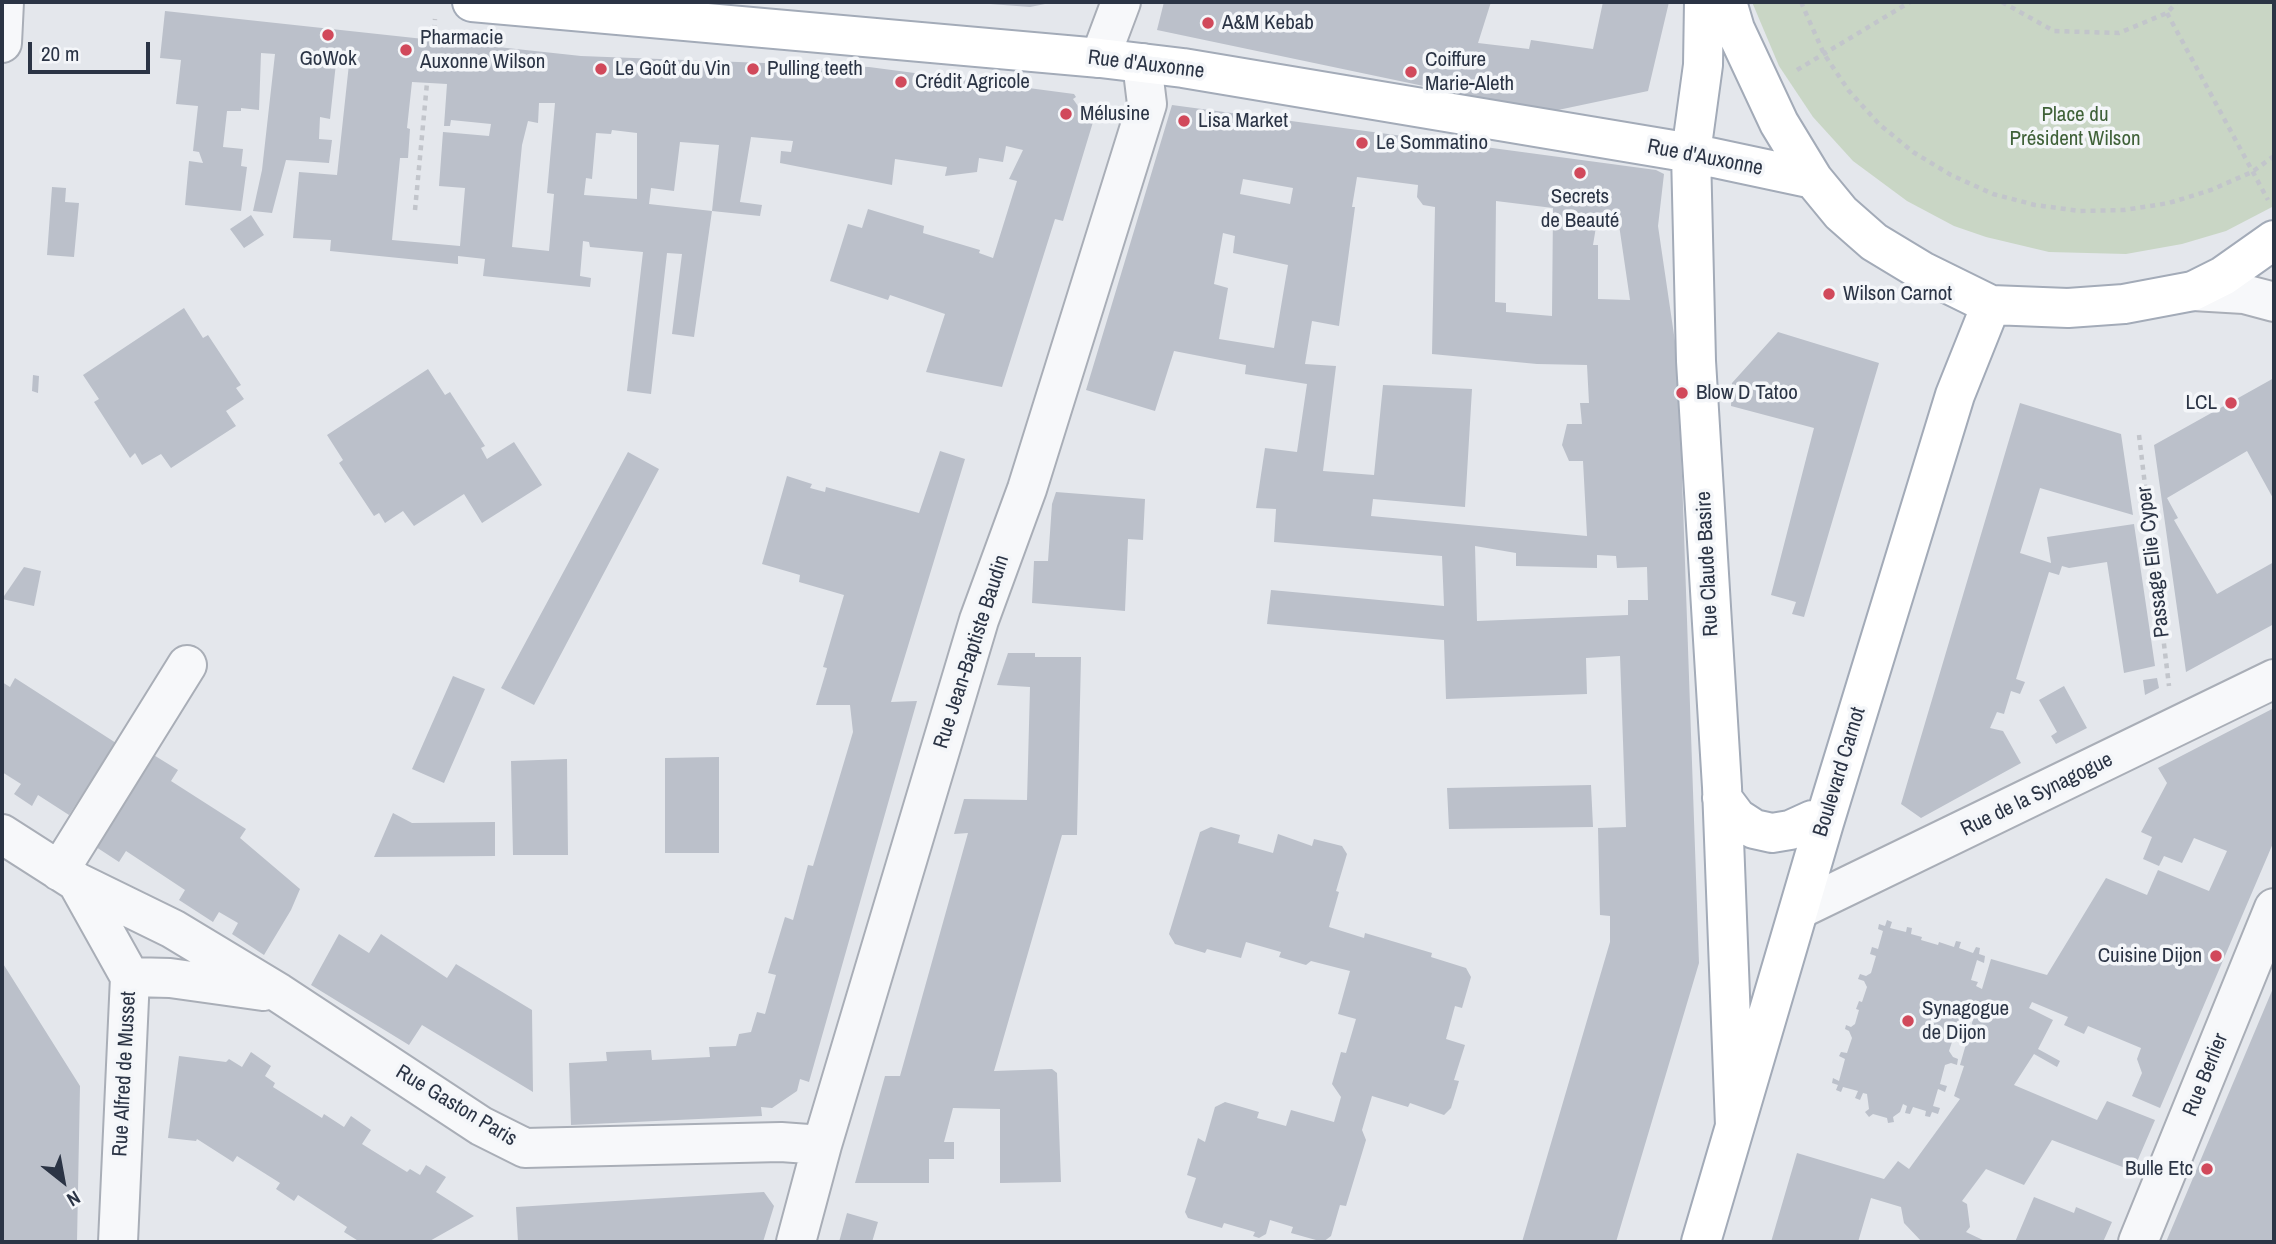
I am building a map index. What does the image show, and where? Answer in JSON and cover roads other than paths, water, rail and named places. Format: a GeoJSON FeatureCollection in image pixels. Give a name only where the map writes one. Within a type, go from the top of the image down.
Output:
{"type":"FeatureCollection","features":[{"type":"Feature","properties":{"kind":"main road","name":"Rue d'Auxonne"},"geometry":{"type":"LineString","coordinates":[[472,2],[1100,58],[1183,68],[1691,153],[1813,179]]}},
{"type":"Feature","properties":{"kind":"main road","name":"Rue Claude Basire"},"geometry":{"type":"LineString","coordinates":[[1704,2],[1703,65],[1691,153],[1696,361],[1722,798],[1735,1126]]}},
{"type":"Feature","properties":{"kind":"main road"},"geometry":{"type":"LineString","coordinates":[[1727,2],[1735,29],[1779,123],[1813,179],[1841,213],[1874,242],[1922,271],[1990,305],[2068,308],[2124,304],[2274,264]]}},
{"type":"Feature","properties":{"kind":"main road"},"geometry":{"type":"LineString","coordinates":[[2208,283],[2274,240]]}},
{"type":"Feature","properties":{"kind":"main road","name":"Boulevard Carnot"},"geometry":{"type":"LineString","coordinates":[[1701,1242],[1824,823],[1955,395],[1990,305]]}},
{"type":"Feature","properties":{"kind":"main road"},"geometry":{"type":"LineString","coordinates":[[1722,798],[1737,818],[1754,829],[1772,833],[1790,830],[1812,820],[1824,823]]}},
{"type":"Feature","properties":{"kind":"street"},"geometry":{"type":"LineString","coordinates":[[2,43],[4,2]]}},
{"type":"Feature","properties":{"kind":"street"},"geometry":{"type":"LineString","coordinates":[[1100,58],[1121,2]]}},
{"type":"Feature","properties":{"kind":"street","name":"Rue Jean-Baptiste Baudin"},"geometry":{"type":"LineString","coordinates":[[796,1242],[822,1145],[979,620],[1027,489],[1147,104],[1142,63]]}},
{"type":"Feature","properties":{"kind":"street"},"geometry":{"type":"LineString","coordinates":[[2208,283],[2274,302]]}},
{"type":"Feature","properties":{"kind":"street"},"geometry":{"type":"LineString","coordinates":[[68,876],[187,665]]}},
{"type":"Feature","properties":{"kind":"street","name":"Rue de la Synagogue"},"geometry":{"type":"LineString","coordinates":[[1800,909],[2274,679]]}},
{"type":"Feature","properties":{"kind":"street","name":"Rue Alfred de Musset"},"geometry":{"type":"LineString","coordinates":[[5,841],[68,876],[130,977],[118,1242]]}},
{"type":"Feature","properties":{"kind":"street","name":"Rue Gaston Paris"},"geometry":{"type":"LineString","coordinates":[[68,876],[173,929],[279,993],[481,1126],[525,1148],[781,1142],[822,1145]]}},
{"type":"Feature","properties":{"kind":"street","name":"Rue Berlier"},"geometry":{"type":"LineString","coordinates":[[2138,1242],[2274,908]]}},
{"type":"Feature","properties":{"kind":"street","name":"Rue Gaston Paris"},"geometry":{"type":"LineString","coordinates":[[130,977],[170,978],[279,993]]}},
{"type":"Feature","properties":{"kind":"place","name":"A&M Kebab"},"geometry":{"type":"Point","coordinates":[1208,23]}},
{"type":"Feature","properties":{"kind":"place","name":"GoWok"},"geometry":{"type":"Point","coordinates":[328,35]}},
{"type":"Feature","properties":{"kind":"place","name":"Pharmacie Auxonne Wilson"},"geometry":{"type":"Point","coordinates":[406,50]}},
{"type":"Feature","properties":{"kind":"place","name":"Le Goût du Vin"},"geometry":{"type":"Point","coordinates":[601,69]}},
{"type":"Feature","properties":{"kind":"place","name":"Pulling teeth"},"geometry":{"type":"Point","coordinates":[753,69]}},
{"type":"Feature","properties":{"kind":"place","name":"Coiffure Marie-Aleth"},"geometry":{"type":"Point","coordinates":[1411,72]}},
{"type":"Feature","properties":{"kind":"place","name":"Crédit Agricole"},"geometry":{"type":"Point","coordinates":[901,82]}},
{"type":"Feature","properties":{"kind":"place","name":"Mélusine"},"geometry":{"type":"Point","coordinates":[1066,114]}},
{"type":"Feature","properties":{"kind":"place","name":"Lisa Market"},"geometry":{"type":"Point","coordinates":[1184,121]}},
{"type":"Feature","properties":{"kind":"place","name":"Le Sommatino"},"geometry":{"type":"Point","coordinates":[1362,143]}},
{"type":"Feature","properties":{"kind":"place","name":"Secrets de Beauté"},"geometry":{"type":"Point","coordinates":[1580,173]}},
{"type":"Feature","properties":{"kind":"place","name":"Wilson Carnot"},"geometry":{"type":"Point","coordinates":[1829,294]}},
{"type":"Feature","properties":{"kind":"place","name":"Blow D Tatoo"},"geometry":{"type":"Point","coordinates":[1682,393]}},
{"type":"Feature","properties":{"kind":"place","name":"LCL"},"geometry":{"type":"Point","coordinates":[2231,403]}},
{"type":"Feature","properties":{"kind":"place","name":"Cuisine Dijon"},"geometry":{"type":"Point","coordinates":[2216,956]}},
{"type":"Feature","properties":{"kind":"place","name":"Synagogue de Dijon"},"geometry":{"type":"Point","coordinates":[1908,1021]}},
{"type":"Feature","properties":{"kind":"place","name":"Bulle Etc"},"geometry":{"type":"Point","coordinates":[2207,1169]}},
{"type":"Feature","properties":{"kind":"park label","name":"Place du Président Wilson"},"geometry":{"type":"Point","coordinates":[2075,127]}}]}
